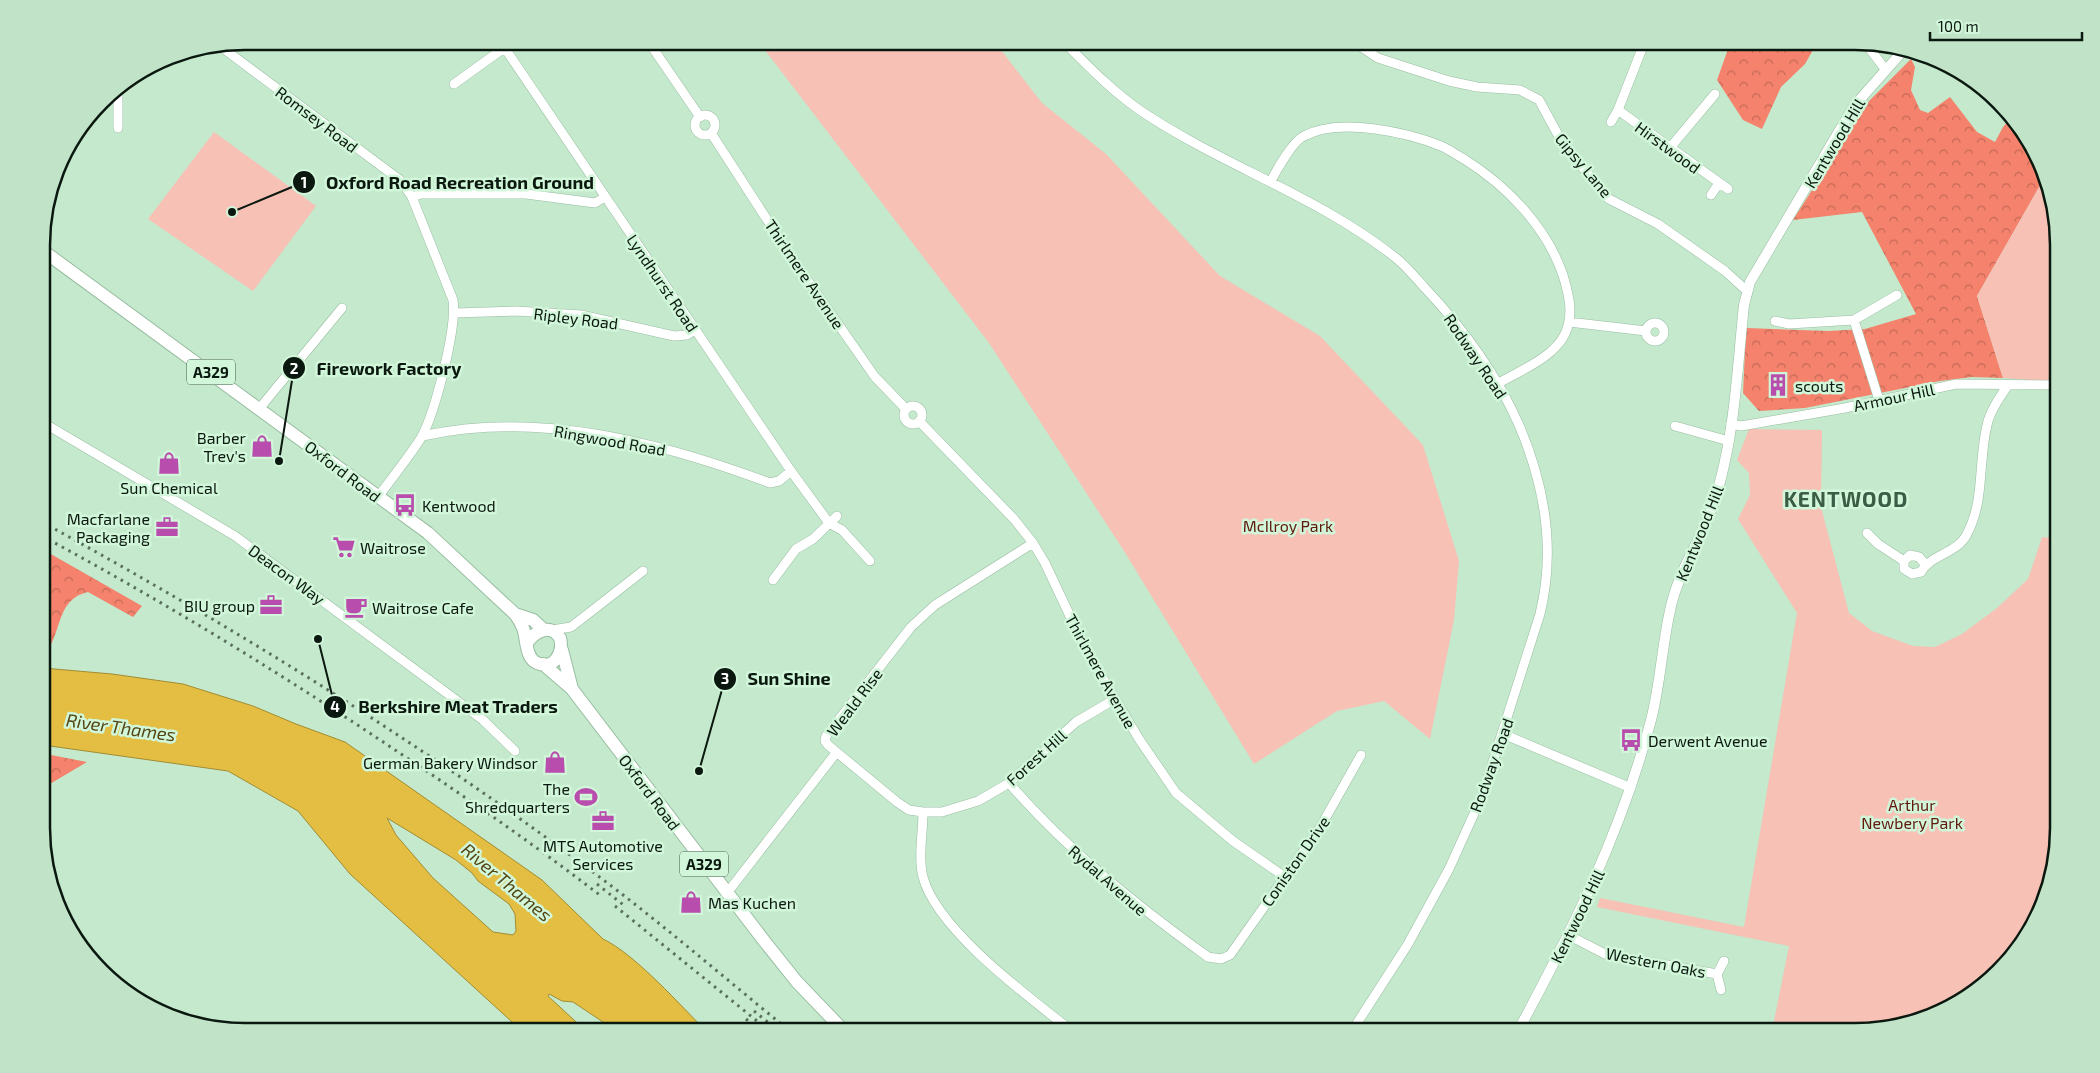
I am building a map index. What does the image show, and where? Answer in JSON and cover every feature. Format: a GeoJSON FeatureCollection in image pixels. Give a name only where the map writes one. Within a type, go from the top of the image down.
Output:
{"type":"FeatureCollection","features":[{"type":"Feature","properties":{"kind":"main road","name":"Oxford Road"},"geometry":{"type":"LineString","coordinates":[[50,256],[440,543],[515,614],[527,643]]}},
{"type":"Feature","properties":{"kind":"main road","name":"Oxford Road"},"geometry":{"type":"LineString","coordinates":[[515,614],[533,620],[548,630]]}},
{"type":"Feature","properties":{"kind":"main road"},"geometry":{"type":"LineString","coordinates":[[548,630],[558,635],[562,647],[557,659],[543,664],[533,660],[527,643],[534,634],[548,630]]}},
{"type":"Feature","properties":{"kind":"main road","name":"Oxford Road"},"geometry":{"type":"LineString","coordinates":[[562,647],[572,689]]}},
{"type":"Feature","properties":{"kind":"main road","name":"Oxford Road"},"geometry":{"type":"LineString","coordinates":[[543,664],[572,689],[797,982],[836,1023]]}},
{"type":"Feature","properties":{"kind":"street"},"geometry":{"type":"LineString","coordinates":[[454,84],[496,50]]}},
{"type":"Feature","properties":{"kind":"street","name":"Lyndhurst Road"},"geometry":{"type":"LineString","coordinates":[[505,50],[791,471],[829,523],[842,530],[870,561]]}},
{"type":"Feature","properties":{"kind":"street","name":"Thirlmere Avenue"},"geometry":{"type":"LineString","coordinates":[[654,50],[700,117]]}},
{"type":"Feature","properties":{"kind":"street","name":"Rodway Road"},"geometry":{"type":"LineString","coordinates":[[1072,50],[1095,74],[1140,110],[1188,140],[1336,216],[1397,258],[1455,319],[1499,383],[1531,453],[1544,500],[1548,540],[1547,587],[1503,734],[1482,796],[1449,870],[1408,944],[1358,1023]]}},
{"type":"Feature","properties":{"kind":"street","name":"Gipsy Lane"},"geometry":{"type":"LineString","coordinates":[[1366,50],[1378,58],[1448,80],[1477,87],[1520,90],[1540,100],[1563,144],[1609,199],[1658,224],[1725,271],[1747,291]]}},
{"type":"Feature","properties":{"kind":"street","name":"Hirstwood"},"geometry":{"type":"LineString","coordinates":[[1611,122],[1618,110],[1641,50]]}},
{"type":"Feature","properties":{"kind":"street"},"geometry":{"type":"LineString","coordinates":[[1871,50],[1885,69]]}},
{"type":"Feature","properties":{"kind":"street","name":"Romsey Road"},"geometry":{"type":"LineString","coordinates":[[227,51],[400,180],[412,197],[453,300],[455,312],[452,334],[422,436],[378,497]]}},
{"type":"Feature","properties":{"kind":"street","name":"Kentwood Hill"},"geometry":{"type":"LineString","coordinates":[[1522,1023],[1568,936],[1608,850],[1631,788],[1652,717],[1673,600],[1711,510],[1729,440],[1747,291],[1759,266],[1860,97],[1899,55]]}},
{"type":"Feature","properties":{"kind":"street"},"geometry":{"type":"LineString","coordinates":[[1669,149],[1715,94]]}},
{"type":"Feature","properties":{"kind":"street"},"geometry":{"type":"LineString","coordinates":[[118,96],[118,128]]}},
{"type":"Feature","properties":{"kind":"street","name":"Hirstwood"},"geometry":{"type":"LineString","coordinates":[[1618,110],[1669,149],[1728,190]]}},
{"type":"Feature","properties":{"kind":"street","name":"Thirlmere Avenue"},"geometry":{"type":"LineString","coordinates":[[708,116],[713,120],[715,125],[711,133],[702,135],[697,131],[696,121],[700,117],[708,116]]}},
{"type":"Feature","properties":{"kind":"street"},"geometry":{"type":"LineString","coordinates":[[1271,181],[1285,158],[1302,136],[1325,128],[1364,127],[1405,133],[1443,146],[1501,184],[1530,217],[1549,244],[1570,295],[1569,322],[1556,346],[1543,357],[1499,383]]}},
{"type":"Feature","properties":{"kind":"street","name":"Thirlmere Avenue"},"geometry":{"type":"LineString","coordinates":[[711,133],[790,255],[876,377],[906,409],[904,417],[907,422],[914,424],[919,422],[1014,519],[1033,543],[1045,563],[1085,648],[1138,739],[1176,792],[1233,841],[1286,877]]}},
{"type":"Feature","properties":{"kind":"street","name":"Hirstwood"},"geometry":{"type":"LineString","coordinates":[[1711,195],[1719,183]]}},
{"type":"Feature","properties":{"kind":"street"},"geometry":{"type":"LineString","coordinates":[[412,197],[421,194],[526,194],[595,203],[605,197]]}},
{"type":"Feature","properties":{"kind":"street"},"geometry":{"type":"LineString","coordinates":[[1775,321],[1796,324],[1854,320],[1897,295]]}},
{"type":"Feature","properties":{"kind":"street"},"geometry":{"type":"LineString","coordinates":[[259,409],[342,308]]}},
{"type":"Feature","properties":{"kind":"street","name":"Ripley Road"},"geometry":{"type":"LineString","coordinates":[[455,312],[516,310],[581,315],[674,336],[687,336],[695,330]]}},
{"type":"Feature","properties":{"kind":"street"},"geometry":{"type":"LineString","coordinates":[[1854,320],[1879,400]]}},
{"type":"Feature","properties":{"kind":"street"},"geometry":{"type":"LineString","coordinates":[[1569,322],[1646,331]]}},
{"type":"Feature","properties":{"kind":"street","name":"Armour Hill"},"geometry":{"type":"LineString","coordinates":[[1731,424],[1741,426],[1845,408],[1956,384],[2050,386]]}},
{"type":"Feature","properties":{"kind":"street"},"geometry":{"type":"LineString","coordinates":[[1904,561],[1904,569],[1912,574],[1921,572],[1925,564],[1949,552],[1966,536],[1978,508],[1987,425],[2008,385]]}},
{"type":"Feature","properties":{"kind":"street"},"geometry":{"type":"LineString","coordinates":[[1674,426],[1729,440]]}},
{"type":"Feature","properties":{"kind":"street","name":"Deacon Way"},"geometry":{"type":"LineString","coordinates":[[50,427],[235,536],[483,720],[515,751]]}},
{"type":"Feature","properties":{"kind":"street","name":"Ringwood Road"},"geometry":{"type":"LineString","coordinates":[[422,436],[456,428],[511,427],[573,430],[659,446],[770,483],[791,471]]}},
{"type":"Feature","properties":{"kind":"street"},"geometry":{"type":"LineString","coordinates":[[773,580],[796,550],[837,516]]}},
{"type":"Feature","properties":{"kind":"street"},"geometry":{"type":"LineString","coordinates":[[1867,533],[1878,544],[1904,561]]}},
{"type":"Feature","properties":{"kind":"street","name":"Weald Rise"},"geometry":{"type":"LineString","coordinates":[[727,893],[836,753],[825,741],[826,736],[911,627],[935,605],[1033,543]]}},
{"type":"Feature","properties":{"kind":"street"},"geometry":{"type":"LineString","coordinates":[[1904,561],[1910,556],[1919,557],[1925,564]]}},
{"type":"Feature","properties":{"kind":"street"},"geometry":{"type":"LineString","coordinates":[[548,630],[570,627],[643,572]]}},
{"type":"Feature","properties":{"kind":"street"},"geometry":{"type":"LineString","coordinates":[[562,647],[570,627]]}},
{"type":"Feature","properties":{"kind":"street","name":"Forest Hill"},"geometry":{"type":"LineString","coordinates":[[923,812],[942,812],[978,801],[1009,783],[1076,722],[1115,699]]}},
{"type":"Feature","properties":{"kind":"street"},"geometry":{"type":"LineString","coordinates":[[1503,734],[1631,788]]}},
{"type":"Feature","properties":{"kind":"street"},"geometry":{"type":"LineString","coordinates":[[836,753],[896,802],[909,810],[923,812],[922,875],[928,894],[949,924],[1019,989],[1062,1023]]}},
{"type":"Feature","properties":{"kind":"street","name":"Coniston Drive"},"geometry":{"type":"LineString","coordinates":[[1221,959],[1230,955],[1322,826],[1361,755]]}},
{"type":"Feature","properties":{"kind":"street","name":"Rydal Avenue"},"geometry":{"type":"LineString","coordinates":[[1009,783],[1047,826],[1145,912],[1208,957],[1221,959]]}},
{"type":"Feature","properties":{"kind":"street","name":"Western Oaks"},"geometry":{"type":"LineString","coordinates":[[1568,936],[1605,954],[1717,974]]}},
{"type":"Feature","properties":{"kind":"street","name":"Western Oaks"},"geometry":{"type":"LineString","coordinates":[[1721,990],[1717,974],[1724,961]]}},
{"type":"Feature","properties":{"kind":"green space","name":"McIlroy Park"},"geometry":{"type":"Polygon","coordinates":[[[765,50],[1001,50],[1042,103],[1106,154],[1220,276],[1320,336],[1423,445],[1459,561],[1454,620],[1430,739],[1384,701],[1337,711],[1254,764],[1124,551],[989,343],[765,50]]]}},
{"type":"Feature","properties":{"kind":"green space"},"geometry":{"type":"Polygon","coordinates":[[[1728,50],[1813,50],[1805,64],[1781,87],[1762,129],[1743,120],[1717,80],[1728,50]]]}},
{"type":"Feature","properties":{"kind":"green space"},"geometry":{"type":"Polygon","coordinates":[[[1911,59],[1915,67],[1911,90],[1920,110],[1928,113],[1950,97],[1977,132],[1995,142],[2007,122],[2030,159],[2041,184],[1977,296],[2003,378],[1972,377],[1940,381],[1805,408],[1759,411],[1743,393],[1746,328],[1828,331],[1865,329],[1916,314],[1862,212],[1793,220],[1869,101],[1911,59]]]}},
{"type":"Feature","properties":{"kind":"green space"},"geometry":{"type":"Polygon","coordinates":[[[214,132],[316,206],[253,291],[148,219],[214,132]]]}},
{"type":"Feature","properties":{"kind":"green space"},"geometry":{"type":"Polygon","coordinates":[[[2041,184],[2050,232],[2050,381],[2003,378],[1977,296],[2041,184]]]}},
{"type":"Feature","properties":{"kind":"green space","name":"Arthur Newbery Park"},"geometry":{"type":"Polygon","coordinates":[[[1749,429],[1822,430],[1821,507],[1849,613],[1872,631],[1913,646],[1935,647],[1962,634],[1997,608],[2028,579],[2042,537],[2050,538],[2050,841],[2040,891],[2017,937],[2002,957],[1984,975],[1953,997],[1918,1013],[1868,1023],[1774,1023],[1789,946],[1597,907],[1600,898],[1744,927],[1797,613],[1738,519],[1750,495],[1749,473],[1737,460],[1749,429]]]}},
{"type":"Feature","properties":{"kind":"green space"},"geometry":{"type":"Polygon","coordinates":[[[50,554],[142,606],[133,617],[88,592],[77,596],[65,610],[50,646],[50,554]]]}},
{"type":"Feature","properties":{"kind":"green space"},"geometry":{"type":"Polygon","coordinates":[[[50,755],[87,762],[50,784],[50,755]]]}},
{"type":"Feature","properties":{"kind":"water","name":"River Thames"},"geometry":{"type":"Polygon","coordinates":[[[50,669],[112,674],[183,684],[253,706],[345,742],[542,880],[603,939],[616,946],[643,968],[698,1023],[604,1023],[573,1002],[562,1001],[549,994],[548,996],[577,1023],[513,1023],[350,874],[298,811],[228,771],[50,746],[50,669]],[[387,818],[396,835],[433,878],[493,932],[513,935],[516,931],[515,914],[509,904],[478,881],[472,873],[456,860],[387,818]]]}},
{"type":"Feature","properties":{"kind":"railway"},"geometry":{"type":"LineString","coordinates":[[50,526],[190,606],[335,694],[477,788],[614,888],[780,1023]]}},
{"type":"Feature","properties":{"kind":"railway"},"geometry":{"type":"LineString","coordinates":[[50,540],[184,616],[322,702],[485,811],[601,896]]}},
{"type":"Feature","properties":{"kind":"railway"},"geometry":{"type":"LineString","coordinates":[[597,884],[626,907]]}},
{"type":"Feature","properties":{"kind":"railway"},"geometry":{"type":"LineString","coordinates":[[615,906],[757,1021]]}},
{"type":"Feature","properties":{"kind":"railway"},"geometry":{"type":"LineString","coordinates":[[754,1011],[769,1023]]}},
{"type":"Feature","properties":{"kind":"railway"},"geometry":{"type":"LineString","coordinates":[[746,1019],[751,1023]]}},
{"type":"Feature","properties":{"kind":"place","name":"Oxford Road Recreation Ground"},"geometry":{"type":"Point","coordinates":[232,212]}},
{"type":"Feature","properties":{"kind":"place","name":"scouts"},"geometry":{"type":"Point","coordinates":[1778,385]}},
{"type":"Feature","properties":{"kind":"place","name":"Barber Trev's"},"geometry":{"type":"Point","coordinates":[262,446]}},
{"type":"Feature","properties":{"kind":"place","name":"Firework Factory"},"geometry":{"type":"Point","coordinates":[279,461]}},
{"type":"Feature","properties":{"kind":"place","name":"Sun Chemical"},"geometry":{"type":"Point","coordinates":[169,463]}},
{"type":"Feature","properties":{"kind":"place","name":"Kentwood"},"geometry":{"type":"Point","coordinates":[405,505]}},
{"type":"Feature","properties":{"kind":"place","name":"Macfarlane Packaging"},"geometry":{"type":"Point","coordinates":[167,527]}},
{"type":"Feature","properties":{"kind":"place","name":"Waitrose"},"geometry":{"type":"Point","coordinates":[344,547]}},
{"type":"Feature","properties":{"kind":"place","name":"BIU group"},"geometry":{"type":"Point","coordinates":[271,605]}},
{"type":"Feature","properties":{"kind":"place","name":"Waitrose Cafe"},"geometry":{"type":"Point","coordinates":[356,607]}},
{"type":"Feature","properties":{"kind":"place","name":"Berkshire Meat Traders"},"geometry":{"type":"Point","coordinates":[318,639]}},
{"type":"Feature","properties":{"kind":"place","name":"Derwent Avenue"},"geometry":{"type":"Point","coordinates":[1631,740]}},
{"type":"Feature","properties":{"kind":"place","name":"German Bakery Windsor"},"geometry":{"type":"Point","coordinates":[555,762]}},
{"type":"Feature","properties":{"kind":"place","name":"Sun Shine"},"geometry":{"type":"Point","coordinates":[699,771]}},
{"type":"Feature","properties":{"kind":"place","name":"The Shredquarters"},"geometry":{"type":"Point","coordinates":[586,797]}},
{"type":"Feature","properties":{"kind":"place","name":"MTS Automotive Services"},"geometry":{"type":"Point","coordinates":[603,821]}},
{"type":"Feature","properties":{"kind":"place","name":"Mas Kuchen"},"geometry":{"type":"Point","coordinates":[691,902]}},
{"type":"Feature","properties":{"kind":"district","name":"KENTWOOD"},"geometry":{"type":"Point","coordinates":[1846,498]}}]}
